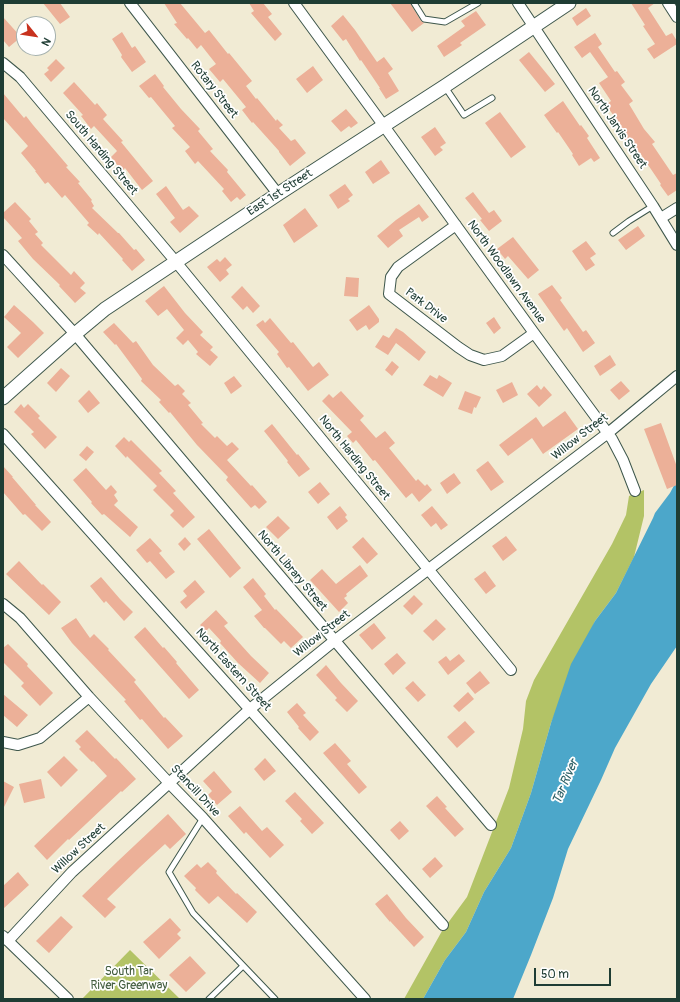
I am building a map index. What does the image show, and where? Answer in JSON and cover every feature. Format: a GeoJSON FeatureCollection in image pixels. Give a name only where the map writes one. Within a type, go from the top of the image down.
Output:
{"type":"FeatureCollection","features":[{"type":"Feature","properties":{"kind":"street","name":"Rotary Street"},"geometry":{"type":"LineString","coordinates":[[130,3],[278,194]]}},
{"type":"Feature","properties":{"kind":"street","name":"North Woodlawn Avenue"},"geometry":{"type":"LineString","coordinates":[[294,3],[608,433],[623,460],[635,491]]}},
{"type":"Feature","properties":{"kind":"street","name":"North Jarvis Street"},"geometry":{"type":"LineString","coordinates":[[518,3],[661,218],[677,245]]}},
{"type":"Feature","properties":{"kind":"street","name":"East 1st Street"},"geometry":{"type":"LineString","coordinates":[[3,398],[105,309],[569,3]]}},
{"type":"Feature","properties":{"kind":"street"},"geometry":{"type":"LineString","coordinates":[[668,3],[677,17]]}},
{"type":"Feature","properties":{"kind":"street","name":"South Harding Street"},"geometry":{"type":"LineString","coordinates":[[3,63],[20,77],[176,262]]}},
{"type":"Feature","properties":{"kind":"street"},"geometry":{"type":"LineString","coordinates":[[661,218],[677,208]]}},
{"type":"Feature","properties":{"kind":"street","name":"Park Drive"},"geometry":{"type":"LineString","coordinates":[[456,225],[398,267],[391,277],[389,294],[458,347],[470,355],[484,360],[502,356],[534,333]]}},
{"type":"Feature","properties":{"kind":"street","name":"North Library Street"},"geometry":{"type":"LineString","coordinates":[[3,255],[75,334],[490,824]]}},
{"type":"Feature","properties":{"kind":"street","name":"North Harding Street"},"geometry":{"type":"LineString","coordinates":[[176,262],[511,670]]}},
{"type":"Feature","properties":{"kind":"street","name":"Willow Street"},"geometry":{"type":"LineString","coordinates":[[5,938],[72,872],[170,784],[250,709],[334,641],[608,433],[677,376]]}},
{"type":"Feature","properties":{"kind":"street","name":"North Eastern Street"},"geometry":{"type":"LineString","coordinates":[[3,434],[443,925]]}},
{"type":"Feature","properties":{"kind":"street","name":"Stancill Drive"},"geometry":{"type":"LineString","coordinates":[[3,604],[20,618],[89,697],[203,818],[365,999]]}},
{"type":"Feature","properties":{"kind":"street"},"geometry":{"type":"LineString","coordinates":[[3,742],[18,745],[40,738],[89,697]]}},
{"type":"Feature","properties":{"kind":"street"},"geometry":{"type":"LineString","coordinates":[[5,938],[63,997]]}},
{"type":"Feature","properties":{"kind":"lane"},"geometry":{"type":"LineString","coordinates":[[414,3],[424,19],[445,22],[478,3]]}},
{"type":"Feature","properties":{"kind":"lane"},"geometry":{"type":"LineString","coordinates":[[445,86],[464,115],[492,98]]}},
{"type":"Feature","properties":{"kind":"lane"},"geometry":{"type":"LineString","coordinates":[[613,233],[653,206]]}},
{"type":"Feature","properties":{"kind":"lane"},"geometry":{"type":"LineString","coordinates":[[203,818],[169,872],[193,913],[275,999]]}},
{"type":"Feature","properties":{"kind":"lane"},"geometry":{"type":"LineString","coordinates":[[209,999],[243,966]]}},
{"type":"Feature","properties":{"kind":"green space"},"geometry":{"type":"Polygon","coordinates":[[[644,490],[644,516],[634,557],[616,593],[595,621],[551,723],[531,793],[511,848],[484,892],[466,932],[445,960],[423,999],[404,999],[442,931],[467,897],[509,788],[523,729],[526,701],[534,680],[612,544],[626,515],[629,496],[644,490]]]}},
{"type":"Feature","properties":{"kind":"green space","name":"South Tar River Greenway"},"geometry":{"type":"Polygon","coordinates":[[[130,950],[180,999],[82,999],[130,950]]]}},
{"type":"Feature","properties":{"kind":"water","name":"Tar River"},"geometry":{"type":"Polygon","coordinates":[[[677,480],[677,646],[651,684],[615,748],[568,849],[553,898],[513,999],[423,999],[445,960],[466,932],[484,892],[511,848],[531,793],[551,723],[571,664],[595,621],[616,593],[655,513],[670,493],[677,480]]]}},
{"type":"Feature","properties":{"kind":"building"},"geometry":{"type":"Polygon","coordinates":[[[43,3],[60,3],[70,17],[60,24],[56,19],[56,16],[54,16],[43,3]]]}},
{"type":"Feature","properties":{"kind":"building"},"geometry":{"type":"Polygon","coordinates":[[[164,3],[180,3],[205,33],[209,30],[252,81],[246,86],[256,99],[257,98],[276,121],[277,119],[283,125],[279,128],[291,141],[295,139],[306,153],[290,166],[279,151],[253,122],[252,123],[242,110],[246,107],[223,79],[220,82],[209,69],[216,64],[201,45],[197,49],[174,24],[177,23],[164,3]]]}},
{"type":"Feature","properties":{"kind":"building"},"geometry":{"type":"Polygon","coordinates":[[[249,3],[263,3],[272,14],[268,17],[282,34],[275,41],[251,13],[254,11],[249,3]]]}},
{"type":"Feature","properties":{"kind":"building"},"geometry":{"type":"Polygon","coordinates":[[[390,3],[410,3],[421,21],[424,23],[412,32],[390,3]]]}},
{"type":"Feature","properties":{"kind":"building"},"geometry":{"type":"Polygon","coordinates":[[[631,3],[655,3],[648,8],[666,36],[672,33],[677,41],[677,44],[654,59],[647,49],[655,44],[643,26],[645,25],[631,3]]]}},
{"type":"Feature","properties":{"kind":"building"},"geometry":{"type":"Polygon","coordinates":[[[586,8],[591,16],[577,26],[572,18],[586,8]]]}},
{"type":"Feature","properties":{"kind":"building"},"geometry":{"type":"Polygon","coordinates":[[[476,11],[486,25],[460,43],[462,45],[444,57],[437,46],[465,26],[461,21],[476,11]]]}},
{"type":"Feature","properties":{"kind":"building"},"geometry":{"type":"Polygon","coordinates":[[[343,15],[377,62],[384,57],[393,69],[388,73],[399,91],[386,99],[346,39],[343,41],[331,26],[343,15]]]}},
{"type":"Feature","properties":{"kind":"building"},"geometry":{"type":"Polygon","coordinates":[[[3,17],[16,31],[16,41],[9,47],[3,40],[3,17]]]}},
{"type":"Feature","properties":{"kind":"building"},"geometry":{"type":"Polygon","coordinates":[[[122,32],[132,48],[135,46],[146,62],[132,72],[121,57],[122,55],[112,39],[122,32]]]}},
{"type":"Feature","properties":{"kind":"building"},"geometry":{"type":"Polygon","coordinates":[[[595,33],[602,44],[598,47],[615,72],[617,71],[625,82],[621,85],[633,101],[629,104],[644,129],[655,142],[652,144],[673,175],[677,173],[677,190],[668,196],[640,153],[636,156],[615,125],[619,123],[606,105],[611,101],[599,83],[608,77],[590,52],[582,58],[574,47],[595,33]]]}},
{"type":"Feature","properties":{"kind":"building"},"geometry":{"type":"Polygon","coordinates":[[[529,52],[555,84],[545,92],[519,60],[529,52]]]}},
{"type":"Feature","properties":{"kind":"building"},"geometry":{"type":"Polygon","coordinates":[[[56,59],[65,68],[51,82],[44,74],[49,70],[47,68],[56,59]]]}},
{"type":"Feature","properties":{"kind":"building"},"geometry":{"type":"Polygon","coordinates":[[[313,66],[323,80],[307,93],[296,79],[313,66]]]}},
{"type":"Feature","properties":{"kind":"building"},"geometry":{"type":"Polygon","coordinates":[[[155,74],[164,86],[163,87],[181,109],[200,129],[198,131],[213,149],[210,151],[228,170],[227,172],[246,195],[240,200],[237,197],[231,202],[222,191],[224,189],[198,161],[195,164],[185,151],[190,147],[172,128],[175,126],[151,97],[149,98],[139,86],[155,74]]]}},
{"type":"Feature","properties":{"kind":"building"},"geometry":{"type":"Polygon","coordinates":[[[74,82],[95,105],[97,103],[107,115],[103,119],[123,141],[121,142],[153,181],[142,190],[125,168],[122,171],[111,157],[117,151],[94,126],[91,129],[81,116],[83,115],[63,93],[74,82]]]}},
{"type":"Feature","properties":{"kind":"building"},"geometry":{"type":"Polygon","coordinates":[[[3,93],[24,118],[26,116],[68,166],[66,167],[80,182],[78,183],[92,200],[91,201],[94,206],[92,208],[119,233],[134,250],[136,249],[145,260],[132,271],[99,233],[98,235],[87,225],[89,223],[65,195],[62,198],[48,182],[45,184],[21,153],[28,146],[3,118],[3,93]]]}},
{"type":"Feature","properties":{"kind":"building"},"geometry":{"type":"Polygon","coordinates":[[[563,101],[580,126],[581,125],[589,136],[587,138],[600,158],[594,162],[591,158],[579,166],[572,155],[573,154],[558,132],[557,133],[544,115],[563,101]]]}},
{"type":"Feature","properties":{"kind":"building"},"geometry":{"type":"Polygon","coordinates":[[[346,109],[358,123],[351,128],[349,126],[341,132],[331,121],[346,109]]]}},
{"type":"Feature","properties":{"kind":"building"},"geometry":{"type":"Polygon","coordinates":[[[500,112],[526,147],[511,158],[485,123],[500,112]]]}},
{"type":"Feature","properties":{"kind":"building"},"geometry":{"type":"Polygon","coordinates":[[[435,127],[446,143],[440,147],[443,150],[435,156],[421,137],[435,127]]]}},
{"type":"Feature","properties":{"kind":"building"},"geometry":{"type":"Polygon","coordinates":[[[381,160],[390,173],[373,184],[365,172],[381,160]]]}},
{"type":"Feature","properties":{"kind":"building"},"geometry":{"type":"Polygon","coordinates":[[[345,184],[353,195],[348,199],[350,201],[338,209],[329,195],[345,184]]]}},
{"type":"Feature","properties":{"kind":"building"},"geometry":{"type":"Polygon","coordinates":[[[166,186],[183,210],[189,206],[199,216],[180,233],[170,222],[175,218],[156,194],[166,186]]]}},
{"type":"Feature","properties":{"kind":"building"},"geometry":{"type":"Polygon","coordinates":[[[473,192],[489,213],[494,210],[502,221],[489,231],[480,220],[482,219],[465,198],[473,192]]]}},
{"type":"Feature","properties":{"kind":"building"},"geometry":{"type":"Polygon","coordinates":[[[15,202],[31,219],[29,221],[38,232],[35,234],[43,243],[41,245],[71,275],[74,271],[85,283],[80,288],[86,293],[75,303],[59,286],[60,285],[33,259],[18,241],[22,238],[3,217],[3,213],[15,202]]]}},
{"type":"Feature","properties":{"kind":"building"},"geometry":{"type":"Polygon","coordinates":[[[419,204],[429,217],[422,222],[419,217],[399,230],[403,236],[388,248],[377,236],[396,220],[419,204]]]}},
{"type":"Feature","properties":{"kind":"building"},"geometry":{"type":"Polygon","coordinates":[[[305,208],[318,226],[294,243],[283,225],[305,208]]]}},
{"type":"Feature","properties":{"kind":"building"},"geometry":{"type":"Polygon","coordinates":[[[638,226],[645,236],[626,250],[618,240],[638,226]]]}},
{"type":"Feature","properties":{"kind":"building"},"geometry":{"type":"Polygon","coordinates":[[[513,237],[539,270],[528,279],[508,256],[505,259],[497,249],[513,237]]]}},
{"type":"Feature","properties":{"kind":"building"},"geometry":{"type":"Polygon","coordinates":[[[586,241],[596,254],[590,258],[595,265],[586,271],[572,251],[586,241]]]}},
{"type":"Feature","properties":{"kind":"building"},"geometry":{"type":"Polygon","coordinates":[[[225,257],[232,265],[226,270],[229,274],[220,282],[207,267],[217,259],[220,262],[225,257]]]}},
{"type":"Feature","properties":{"kind":"building"},"geometry":{"type":"Polygon","coordinates":[[[346,277],[359,278],[358,297],[344,296],[346,277]]]}},
{"type":"Feature","properties":{"kind":"building"},"geometry":{"type":"Polygon","coordinates":[[[552,285],[562,298],[560,300],[583,332],[586,330],[595,343],[583,352],[567,328],[564,331],[538,294],[552,285]]]}},
{"type":"Feature","properties":{"kind":"building"},"geometry":{"type":"Polygon","coordinates":[[[164,286],[185,313],[203,332],[200,335],[213,347],[210,350],[218,357],[210,366],[196,354],[198,352],[188,340],[183,345],[176,338],[184,330],[167,309],[158,316],[145,301],[164,286]]]}},
{"type":"Feature","properties":{"kind":"building"},"geometry":{"type":"Polygon","coordinates":[[[242,286],[260,306],[253,313],[247,306],[243,310],[231,297],[242,286]]]}},
{"type":"Feature","properties":{"kind":"building"},"geometry":{"type":"Polygon","coordinates":[[[14,305],[44,333],[18,358],[7,347],[21,333],[4,317],[14,305]]]}},
{"type":"Feature","properties":{"kind":"building"},"geometry":{"type":"Polygon","coordinates":[[[369,305],[379,319],[379,322],[369,330],[366,325],[357,331],[349,320],[369,305]]]}},
{"type":"Feature","properties":{"kind":"building"},"geometry":{"type":"Polygon","coordinates":[[[494,317],[501,328],[494,334],[486,323],[494,317]]]}},
{"type":"Feature","properties":{"kind":"building"},"geometry":{"type":"Polygon","coordinates":[[[270,318],[291,343],[293,342],[313,367],[319,362],[329,375],[308,391],[289,367],[287,368],[277,354],[279,352],[256,325],[263,320],[265,323],[270,318]]]}},
{"type":"Feature","properties":{"kind":"building"},"geometry":{"type":"Polygon","coordinates":[[[114,323],[133,343],[136,341],[153,365],[175,386],[178,384],[185,391],[182,394],[191,403],[188,405],[203,423],[201,424],[215,438],[217,436],[227,446],[232,442],[239,449],[227,460],[267,502],[259,509],[255,505],[251,508],[226,480],[228,477],[197,445],[170,412],[169,413],[159,402],[161,400],[141,381],[142,379],[116,344],[115,345],[103,332],[114,323]]]}},
{"type":"Feature","properties":{"kind":"building"},"geometry":{"type":"Polygon","coordinates":[[[396,328],[403,332],[426,352],[419,361],[396,343],[388,355],[375,347],[383,335],[389,338],[396,328]]]}},
{"type":"Feature","properties":{"kind":"building"},"geometry":{"type":"Polygon","coordinates":[[[610,355],[616,365],[600,376],[594,366],[610,355]]]}},
{"type":"Feature","properties":{"kind":"building"},"geometry":{"type":"Polygon","coordinates":[[[392,361],[399,367],[392,376],[385,370],[392,361]]]}},
{"type":"Feature","properties":{"kind":"building"},"geometry":{"type":"Polygon","coordinates":[[[61,368],[70,376],[56,392],[47,383],[61,368]]]}},
{"type":"Feature","properties":{"kind":"building"},"geometry":{"type":"Polygon","coordinates":[[[430,375],[437,379],[439,375],[452,383],[443,397],[423,385],[430,375]]]}},
{"type":"Feature","properties":{"kind":"building"},"geometry":{"type":"Polygon","coordinates":[[[234,376],[242,386],[231,394],[224,383],[234,376]]]}},
{"type":"Feature","properties":{"kind":"building"},"geometry":{"type":"Polygon","coordinates":[[[621,381],[630,391],[619,400],[610,390],[621,381]]]}},
{"type":"Feature","properties":{"kind":"building"},"geometry":{"type":"Polygon","coordinates":[[[512,382],[518,395],[503,403],[496,390],[512,382]]]}},
{"type":"Feature","properties":{"kind":"building"},"geometry":{"type":"Polygon","coordinates":[[[537,385],[541,390],[544,386],[552,395],[539,407],[527,394],[537,385]]]}},
{"type":"Feature","properties":{"kind":"building"},"geometry":{"type":"Polygon","coordinates":[[[89,390],[100,403],[88,413],[78,401],[89,390]]]}},
{"type":"Feature","properties":{"kind":"building"},"geometry":{"type":"Polygon","coordinates":[[[341,391],[364,416],[360,420],[376,438],[385,431],[395,443],[389,448],[416,481],[418,479],[425,486],[427,484],[432,490],[419,502],[412,493],[406,498],[375,460],[373,461],[356,440],[353,443],[347,436],[352,432],[322,401],[329,394],[333,398],[341,391]]]}},
{"type":"Feature","properties":{"kind":"building"},"geometry":{"type":"Polygon","coordinates":[[[465,391],[481,397],[476,408],[474,407],[472,414],[458,409],[465,391]]]}},
{"type":"Feature","properties":{"kind":"building"},"geometry":{"type":"Polygon","coordinates":[[[21,404],[24,408],[28,404],[40,416],[38,418],[57,437],[45,449],[31,434],[34,432],[14,412],[21,404]]]}},
{"type":"Feature","properties":{"kind":"building"},"geometry":{"type":"Polygon","coordinates":[[[565,411],[578,429],[543,454],[532,438],[508,456],[499,445],[536,417],[543,427],[565,411]]]}},
{"type":"Feature","properties":{"kind":"building"},"geometry":{"type":"Polygon","coordinates":[[[661,423],[677,467],[677,485],[667,489],[644,429],[661,423]]]}},
{"type":"Feature","properties":{"kind":"building"},"geometry":{"type":"Polygon","coordinates":[[[272,424],[310,469],[299,477],[264,431],[272,424]]]}},
{"type":"Feature","properties":{"kind":"building"},"geometry":{"type":"Polygon","coordinates":[[[124,437],[129,442],[131,440],[162,471],[159,473],[176,491],[173,493],[195,517],[183,528],[170,515],[174,511],[153,490],[157,486],[115,446],[124,437]]]}},
{"type":"Feature","properties":{"kind":"building"},"geometry":{"type":"Polygon","coordinates":[[[87,446],[94,452],[86,461],[79,455],[87,446]]]}},
{"type":"Feature","properties":{"kind":"building"},"geometry":{"type":"Polygon","coordinates":[[[488,461],[504,482],[491,491],[476,470],[488,461]]]}},
{"type":"Feature","properties":{"kind":"building"},"geometry":{"type":"Polygon","coordinates":[[[3,466],[51,522],[42,531],[25,514],[23,515],[3,492],[3,466]]]}},
{"type":"Feature","properties":{"kind":"building"},"geometry":{"type":"Polygon","coordinates":[[[86,468],[106,490],[111,485],[117,492],[114,495],[118,501],[114,505],[138,527],[130,537],[104,514],[102,515],[73,480],[86,468]]]}},
{"type":"Feature","properties":{"kind":"building"},"geometry":{"type":"Polygon","coordinates":[[[454,473],[461,483],[447,494],[440,483],[454,473]]]}},
{"type":"Feature","properties":{"kind":"building"},"geometry":{"type":"Polygon","coordinates":[[[320,482],[330,494],[318,504],[308,492],[320,482]]]}},
{"type":"Feature","properties":{"kind":"building"},"geometry":{"type":"Polygon","coordinates":[[[340,506],[347,515],[345,517],[348,521],[337,530],[327,517],[340,506]]]}},
{"type":"Feature","properties":{"kind":"building"},"geometry":{"type":"Polygon","coordinates":[[[432,506],[448,525],[441,530],[436,523],[431,527],[421,515],[432,506]]]}},
{"type":"Feature","properties":{"kind":"building"},"geometry":{"type":"Polygon","coordinates":[[[278,516],[290,528],[278,539],[266,527],[278,516]]]}},
{"type":"Feature","properties":{"kind":"building"},"geometry":{"type":"Polygon","coordinates":[[[209,529],[241,568],[230,578],[197,539],[209,529]]]}},
{"type":"Feature","properties":{"kind":"building"},"geometry":{"type":"Polygon","coordinates":[[[506,536],[517,550],[503,561],[492,546],[506,536]]]}},
{"type":"Feature","properties":{"kind":"building"},"geometry":{"type":"Polygon","coordinates":[[[185,537],[191,544],[184,551],[178,544],[185,537]]]}},
{"type":"Feature","properties":{"kind":"building"},"geometry":{"type":"Polygon","coordinates":[[[363,537],[378,554],[367,564],[352,547],[363,537]]]}},
{"type":"Feature","properties":{"kind":"building"},"geometry":{"type":"Polygon","coordinates":[[[150,538],[162,551],[159,553],[175,572],[166,579],[150,561],[147,563],[136,550],[150,538]]]}},
{"type":"Feature","properties":{"kind":"building"},"geometry":{"type":"Polygon","coordinates":[[[19,561],[61,602],[49,615],[6,574],[19,561]]]}},
{"type":"Feature","properties":{"kind":"building"},"geometry":{"type":"Polygon","coordinates":[[[360,565],[368,576],[346,594],[347,596],[344,598],[348,603],[339,612],[310,580],[322,569],[336,584],[360,565]]]}},
{"type":"Feature","properties":{"kind":"building"},"geometry":{"type":"Polygon","coordinates":[[[485,571],[496,586],[486,594],[474,579],[485,571]]]}},
{"type":"Feature","properties":{"kind":"building"},"geometry":{"type":"Polygon","coordinates":[[[101,577],[133,612],[124,621],[106,601],[104,603],[90,586],[101,577]]]}},
{"type":"Feature","properties":{"kind":"building"},"geometry":{"type":"Polygon","coordinates":[[[253,578],[266,594],[264,596],[275,610],[276,609],[303,637],[291,648],[284,641],[281,644],[254,616],[262,610],[243,587],[253,578]]]}},
{"type":"Feature","properties":{"kind":"building"},"geometry":{"type":"Polygon","coordinates":[[[195,580],[205,592],[186,609],[180,602],[187,596],[183,591],[195,580]]]}},
{"type":"Feature","properties":{"kind":"building"},"geometry":{"type":"Polygon","coordinates":[[[414,595],[423,604],[412,615],[403,606],[414,595]]]}},
{"type":"Feature","properties":{"kind":"building"},"geometry":{"type":"Polygon","coordinates":[[[216,610],[228,623],[224,626],[251,656],[269,673],[260,683],[238,663],[209,628],[206,631],[200,625],[216,610]]]}},
{"type":"Feature","properties":{"kind":"building"},"geometry":{"type":"Polygon","coordinates":[[[76,618],[90,638],[94,634],[109,649],[108,650],[136,680],[134,682],[164,718],[165,717],[183,736],[168,749],[142,719],[140,720],[124,701],[126,700],[72,643],[61,628],[76,618]]]}},
{"type":"Feature","properties":{"kind":"building"},"geometry":{"type":"Polygon","coordinates":[[[436,619],[446,629],[433,641],[423,631],[436,619]]]}},
{"type":"Feature","properties":{"kind":"building"},"geometry":{"type":"Polygon","coordinates":[[[374,623],[386,638],[372,650],[359,635],[374,623]]]}},
{"type":"Feature","properties":{"kind":"building"},"geometry":{"type":"Polygon","coordinates":[[[145,627],[177,662],[176,663],[199,690],[189,699],[134,637],[145,627]]]}},
{"type":"Feature","properties":{"kind":"building"},"geometry":{"type":"Polygon","coordinates":[[[8,644],[28,664],[27,666],[53,693],[40,706],[21,686],[24,683],[3,662],[3,648],[8,644]]]}},
{"type":"Feature","properties":{"kind":"building"},"geometry":{"type":"Polygon","coordinates":[[[397,653],[406,663],[393,675],[384,664],[397,653]]]}},
{"type":"Feature","properties":{"kind":"building"},"geometry":{"type":"Polygon","coordinates":[[[459,654],[465,661],[448,675],[438,662],[446,656],[450,661],[459,654]]]}},
{"type":"Feature","properties":{"kind":"building"},"geometry":{"type":"Polygon","coordinates":[[[326,665],[358,701],[347,712],[335,700],[337,698],[316,675],[326,665]]]}},
{"type":"Feature","properties":{"kind":"building"},"geometry":{"type":"Polygon","coordinates":[[[480,671],[490,683],[475,694],[466,683],[480,671]]]}},
{"type":"Feature","properties":{"kind":"building"},"geometry":{"type":"Polygon","coordinates":[[[413,681],[426,695],[418,702],[405,688],[413,681]]]}},
{"type":"Feature","properties":{"kind":"building"},"geometry":{"type":"Polygon","coordinates":[[[468,692],[474,699],[459,712],[453,706],[468,692]]]}},
{"type":"Feature","properties":{"kind":"building"},"geometry":{"type":"Polygon","coordinates":[[[3,694],[28,715],[17,727],[3,715],[3,694]]]}},
{"type":"Feature","properties":{"kind":"building"},"geometry":{"type":"Polygon","coordinates":[[[297,703],[306,713],[303,715],[319,732],[310,741],[298,728],[299,727],[287,712],[297,703]]]}},
{"type":"Feature","properties":{"kind":"building"},"geometry":{"type":"Polygon","coordinates":[[[465,721],[475,732],[457,748],[447,737],[465,721]]]}},
{"type":"Feature","properties":{"kind":"building"},"geometry":{"type":"Polygon","coordinates":[[[87,730],[136,779],[122,792],[121,791],[69,840],[68,839],[47,860],[34,846],[107,776],[79,749],[81,747],[75,741],[87,730]]]}},
{"type":"Feature","properties":{"kind":"building"},"geometry":{"type":"Polygon","coordinates":[[[335,743],[351,761],[347,764],[367,787],[359,794],[323,753],[335,743]]]}},
{"type":"Feature","properties":{"kind":"building"},"geometry":{"type":"Polygon","coordinates":[[[64,756],[78,770],[61,787],[47,772],[64,756]]]}},
{"type":"Feature","properties":{"kind":"building"},"geometry":{"type":"Polygon","coordinates":[[[265,758],[276,771],[264,781],[254,769],[265,758]]]}},
{"type":"Feature","properties":{"kind":"building"},"geometry":{"type":"Polygon","coordinates":[[[214,771],[232,792],[217,805],[208,795],[212,791],[203,781],[214,771]]]}},
{"type":"Feature","properties":{"kind":"building"},"geometry":{"type":"Polygon","coordinates":[[[41,779],[45,798],[24,803],[19,784],[41,779]]]}},
{"type":"Feature","properties":{"kind":"building"},"geometry":{"type":"Polygon","coordinates":[[[3,781],[14,787],[3,809],[3,781]]]}},
{"type":"Feature","properties":{"kind":"building"},"geometry":{"type":"Polygon","coordinates":[[[295,792],[324,823],[312,834],[300,821],[302,819],[285,801],[295,792]]]}},
{"type":"Feature","properties":{"kind":"building"},"geometry":{"type":"Polygon","coordinates":[[[437,796],[447,807],[445,808],[464,829],[455,837],[426,806],[437,796]]]}},
{"type":"Feature","properties":{"kind":"building"},"geometry":{"type":"Polygon","coordinates":[[[240,806],[262,831],[267,827],[284,845],[270,858],[246,832],[244,834],[228,816],[240,806]]]}},
{"type":"Feature","properties":{"kind":"building"},"geometry":{"type":"Polygon","coordinates":[[[168,814],[186,834],[170,849],[165,844],[107,899],[116,907],[105,918],[82,896],[168,814]]]}},
{"type":"Feature","properties":{"kind":"building"},"geometry":{"type":"Polygon","coordinates":[[[400,821],[409,831],[399,840],[390,830],[400,821]]]}},
{"type":"Feature","properties":{"kind":"building"},"geometry":{"type":"Polygon","coordinates":[[[435,857],[443,866],[430,878],[422,869],[435,857]]]}},
{"type":"Feature","properties":{"kind":"building"},"geometry":{"type":"Polygon","coordinates":[[[208,862],[217,871],[216,873],[236,894],[237,893],[257,912],[247,923],[218,896],[209,904],[184,876],[197,864],[201,868],[208,862]]]}},
{"type":"Feature","properties":{"kind":"building"},"geometry":{"type":"Polygon","coordinates":[[[18,872],[29,885],[3,909],[3,886],[18,872]]]}},
{"type":"Feature","properties":{"kind":"building"},"geometry":{"type":"Polygon","coordinates":[[[387,894],[406,918],[424,937],[414,947],[375,904],[387,894]]]}},
{"type":"Feature","properties":{"kind":"building"},"geometry":{"type":"Polygon","coordinates":[[[61,916],[73,927],[49,953],[36,941],[61,916]]]}},
{"type":"Feature","properties":{"kind":"building"},"geometry":{"type":"Polygon","coordinates":[[[170,918],[181,930],[177,934],[181,938],[159,959],[143,942],[170,918]]]}},
{"type":"Feature","properties":{"kind":"building"},"geometry":{"type":"Polygon","coordinates":[[[190,956],[206,973],[186,992],[169,975],[190,956]]]}}]}
